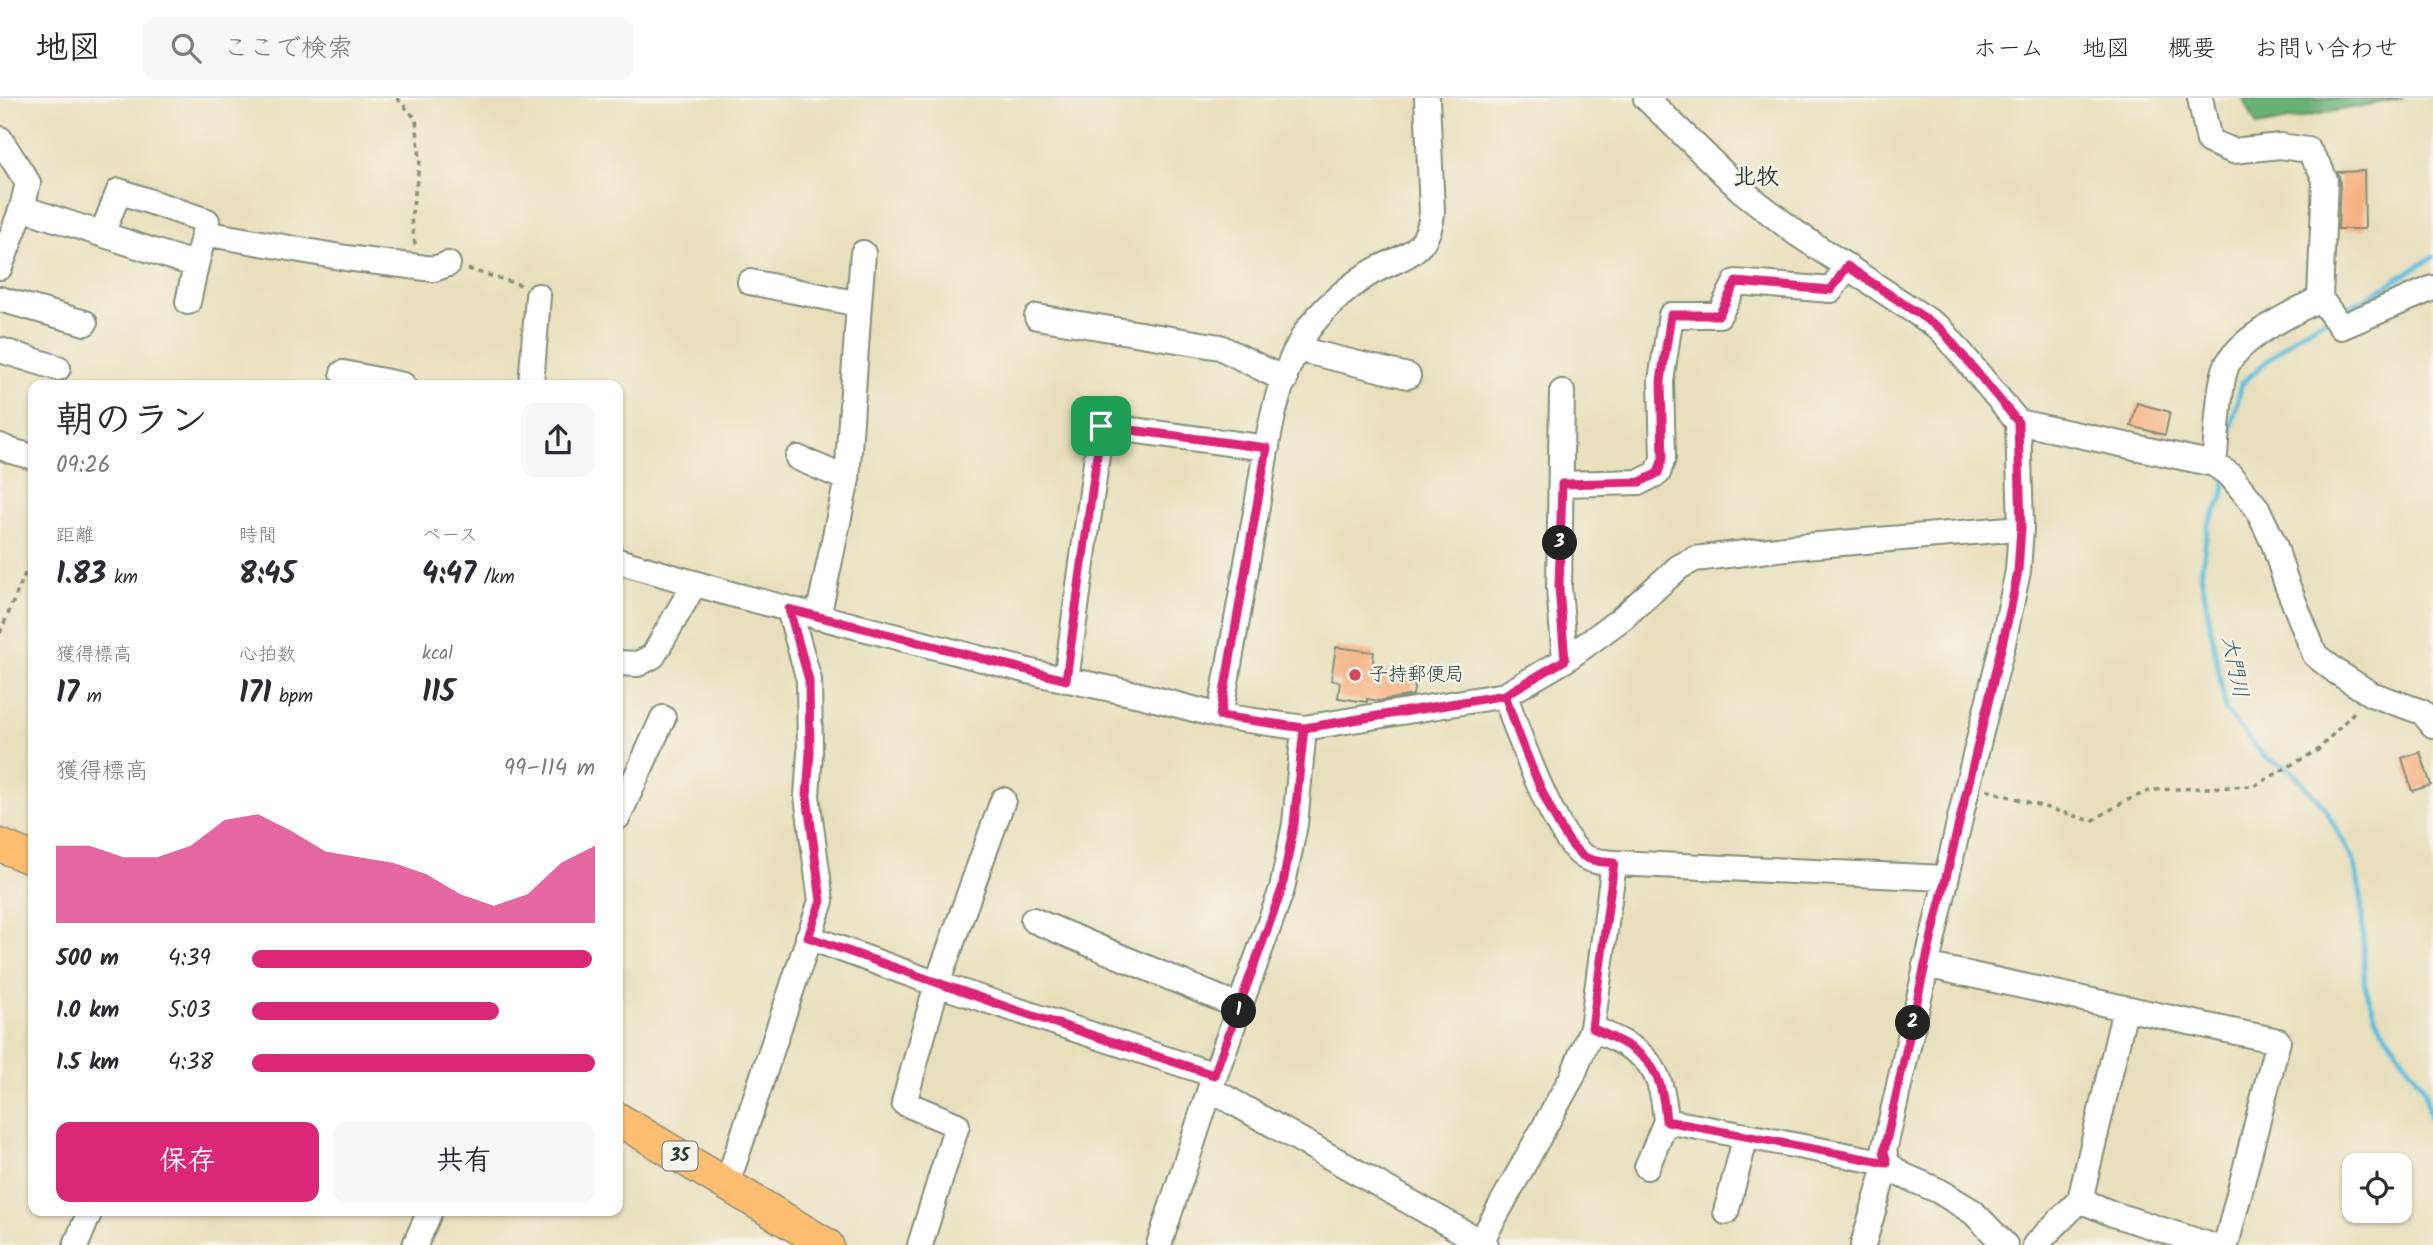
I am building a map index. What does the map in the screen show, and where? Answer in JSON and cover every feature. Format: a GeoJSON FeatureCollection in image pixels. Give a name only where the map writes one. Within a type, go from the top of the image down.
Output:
{"type":"FeatureCollection","features":[{"type":"Feature","properties":{"kind":"main road"},"geometry":{"type":"LineString","coordinates":[[0,845],[28,857]]}},
{"type":"Feature","properties":{"kind":"main road","name":"35"},"geometry":{"type":"LineString","coordinates":[[623,1122],[827,1245]]}},
{"type":"Feature","properties":{"kind":"street"},"geometry":{"type":"LineString","coordinates":[[1220,716],[1275,404],[1302,339],[1325,310],[1361,278],[1417,250],[1425,241],[1431,227],[1432,212],[1426,98]]}},
{"type":"Feature","properties":{"kind":"street"},"geometry":{"type":"LineString","coordinates":[[1646,98],[1741,190],[1796,233],[1941,329],[2018,422],[2220,468],[2257,508],[2274,544],[2315,655],[2337,673],[2371,694],[2422,712],[2433,725]]}},
{"type":"Feature","properties":{"kind":"street"},"geometry":{"type":"LineString","coordinates":[[2200,98],[2209,141],[2234,151],[2280,146],[2308,150],[2320,168],[2325,180],[2322,302],[2341,327],[2433,288]]}},
{"type":"Feature","properties":{"kind":"street"},"geometry":{"type":"LineString","coordinates":[[0,139],[28,183],[22,208],[0,267]]}},
{"type":"Feature","properties":{"kind":"street"},"geometry":{"type":"LineString","coordinates":[[102,234],[119,191],[207,221],[188,302]]}},
{"type":"Feature","properties":{"kind":"street"},"geometry":{"type":"LineString","coordinates":[[22,208],[196,265]]}},
{"type":"Feature","properties":{"kind":"street"},"geometry":{"type":"LineString","coordinates":[[204,233],[346,258],[434,269],[448,264]]}},
{"type":"Feature","properties":{"kind":"street"},"geometry":{"type":"LineString","coordinates":[[818,617],[847,479],[863,253]]}},
{"type":"Feature","properties":{"kind":"street"},"geometry":{"type":"LineString","coordinates":[[1562,484],[1640,482],[1658,473],[1663,458],[1661,381],[1671,315],[1719,315],[1736,282],[1831,290],[1847,266]]}},
{"type":"Feature","properties":{"kind":"street"},"geometry":{"type":"LineString","coordinates":[[750,282],[859,304]]}},
{"type":"Feature","properties":{"kind":"street"},"geometry":{"type":"LineString","coordinates":[[531,380],[538,296]]}},
{"type":"Feature","properties":{"kind":"street"},"geometry":{"type":"LineString","coordinates":[[0,299],[85,323]]}},
{"type":"Feature","properties":{"kind":"street"},"geometry":{"type":"LineString","coordinates":[[2220,468],[2222,386],[2227,364],[2248,339],[2322,302]]}},
{"type":"Feature","properties":{"kind":"street"},"geometry":{"type":"LineString","coordinates":[[1037,317],[1220,347],[1285,380]]}},
{"type":"Feature","properties":{"kind":"street"},"geometry":{"type":"LineString","coordinates":[[1297,349],[1408,376]]}},
{"type":"Feature","properties":{"kind":"street"},"geometry":{"type":"LineString","coordinates":[[0,350],[58,368]]}},
{"type":"Feature","properties":{"kind":"street"},"geometry":{"type":"LineString","coordinates":[[343,373],[377,380]]}},
{"type":"Feature","properties":{"kind":"street"},"geometry":{"type":"LineString","coordinates":[[1562,392],[1559,588],[1565,660]]}},
{"type":"Feature","properties":{"kind":"street"},"geometry":{"type":"LineString","coordinates":[[1863,1245],[1887,1163],[1884,1151],[1925,965],[2018,571],[2021,528],[2018,422]]}},
{"type":"Feature","properties":{"kind":"street"},"geometry":{"type":"LineString","coordinates":[[1066,680],[1101,426],[1267,448]]}},
{"type":"Feature","properties":{"kind":"street"},"geometry":{"type":"LineString","coordinates":[[0,446],[28,456]]}},
{"type":"Feature","properties":{"kind":"street"},"geometry":{"type":"LineString","coordinates":[[799,458],[847,479]]}},
{"type":"Feature","properties":{"kind":"street"},"geometry":{"type":"LineString","coordinates":[[623,562],[818,617],[1066,680],[1140,695],[1220,716],[1304,728],[1505,695],[1565,660],[1621,619],[1679,567],[1695,559],[1794,547],[2021,528]]}},
{"type":"Feature","properties":{"kind":"street"},"geometry":{"type":"LineString","coordinates":[[623,663],[638,664],[653,656],[695,583]]}},
{"type":"Feature","properties":{"kind":"street"},"geometry":{"type":"LineString","coordinates":[[727,1184],[821,901],[807,796],[810,753],[809,680],[789,609]]}},
{"type":"Feature","properties":{"kind":"street"},"geometry":{"type":"LineString","coordinates":[[1505,695],[1529,761],[1563,833],[1584,857],[1614,863],[1946,878]]}},
{"type":"Feature","properties":{"kind":"street"},"geometry":{"type":"LineString","coordinates":[[623,806],[663,718]]}},
{"type":"Feature","properties":{"kind":"street"},"geometry":{"type":"LineString","coordinates":[[1159,1245],[1212,1082],[1282,889],[1294,824],[1304,728]]}},
{"type":"Feature","properties":{"kind":"street"},"geometry":{"type":"LineString","coordinates":[[920,1245],[957,1125],[904,1103],[937,984],[1003,800]]}},
{"type":"Feature","properties":{"kind":"street"},"geometry":{"type":"LineString","coordinates":[[808,937],[1212,1082],[1482,1244],[1572,1077],[1592,1028],[1614,863]]}},
{"type":"Feature","properties":{"kind":"street"},"geometry":{"type":"LineString","coordinates":[[1033,920],[1240,1007]]}},
{"type":"Feature","properties":{"kind":"street"},"geometry":{"type":"LineString","coordinates":[[1925,965],[2278,1041],[2226,1245]]}},
{"type":"Feature","properties":{"kind":"street"},"geometry":{"type":"LineString","coordinates":[[2035,1245],[2080,1200],[2125,1009]]}},
{"type":"Feature","properties":{"kind":"street"},"geometry":{"type":"LineString","coordinates":[[1592,1028],[1640,1053],[1655,1070],[1664,1097],[1666,1121],[1647,1167]]}},
{"type":"Feature","properties":{"kind":"street"},"geometry":{"type":"LineString","coordinates":[[1666,1121],[1887,1163],[1900,1174],[1939,1191],[1973,1212],[2004,1245]]}},
{"type":"Feature","properties":{"kind":"street"},"geometry":{"type":"LineString","coordinates":[[1726,1212],[1746,1136]]}},
{"type":"Feature","properties":{"kind":"street"},"geometry":{"type":"LineString","coordinates":[[2080,1200],[2113,1214],[2209,1245]]}},
{"type":"Feature","properties":{"kind":"street"},"geometry":{"type":"LineString","coordinates":[[76,1245],[88,1216]]}},
{"type":"Feature","properties":{"kind":"street"},"geometry":{"type":"LineString","coordinates":[[415,1245],[428,1216]]}},
{"type":"Feature","properties":{"kind":"path"},"geometry":{"type":"LineString","coordinates":[[397,98],[416,119],[420,160],[411,219],[415,244],[433,260],[516,282],[538,296]]}},
{"type":"Feature","properties":{"kind":"path"},"geometry":{"type":"LineString","coordinates":[[0,633],[28,567]]}},
{"type":"Feature","properties":{"kind":"path"},"geometry":{"type":"LineString","coordinates":[[1968,784],[2092,821],[2152,790],[2254,786],[2318,750],[2371,694]]}},
{"type":"Feature","properties":{"kind":"green space"},"geometry":{"type":"Polygon","coordinates":[[[2243,98],[2404,98],[2257,126],[2243,98]]]}},
{"type":"Feature","properties":{"kind":"building"},"geometry":{"type":"Polygon","coordinates":[[[2364,171],[2365,229],[2338,229],[2338,172],[2364,171]]]}},
{"type":"Feature","properties":{"kind":"building"},"geometry":{"type":"Polygon","coordinates":[[[2137,403],[2170,412],[2165,435],[2131,426],[2137,403]]]}},
{"type":"Feature","properties":{"kind":"building"},"geometry":{"type":"Polygon","coordinates":[[[1336,647],[1374,652],[1372,669],[1416,675],[1413,695],[1379,701],[1367,699],[1367,702],[1338,698],[1340,682],[1331,680],[1336,647]]]}},
{"type":"Feature","properties":{"kind":"building"},"geometry":{"type":"Polygon","coordinates":[[[2420,752],[2431,785],[2412,791],[2402,758],[2420,752]]]}},
{"type":"Feature","properties":{"kind":"waterway","name":"大門川"},"geometry":{"type":"LineString","coordinates":[[2340,312],[2433,257]]}},
{"type":"Feature","properties":{"kind":"waterway","name":"大門川"},"geometry":{"type":"LineString","coordinates":[[2226,463],[2242,383],[2298,334],[2328,318]]}},
{"type":"Feature","properties":{"kind":"waterway","name":"大門川"},"geometry":{"type":"LineString","coordinates":[[2225,480],[2223,498],[2208,525],[2201,574],[2226,711],[2264,757],[2290,769],[2323,805],[2354,862],[2361,896],[2365,985],[2376,1019],[2425,1090],[2433,1125]]}},
{"type":"Feature","properties":{"kind":"place","name":"子持郵便局"},"geometry":{"type":"Point","coordinates":[1355,675]}},
{"type":"Feature","properties":{"kind":"district","name":"北牧"},"geometry":{"type":"Point","coordinates":[1756,178]}},
{"type":"Feature","properties":{"kind":"route"},"geometry":{"type":"LineString","coordinates":[[1101,426],[1066,680],[789,609],[809,680],[810,753],[807,796],[821,901],[808,937],[1086,1035],[1214,1075],[1282,889],[1294,824],[1304,728],[1471,701],[1505,695],[1529,761],[1563,833],[1584,857],[1614,863],[1597,1008],[1592,1028],[1640,1053],[1655,1070],[1664,1097],[1666,1121],[1887,1163],[1884,1151],[1925,965],[2011,607],[2018,571],[2021,528],[2018,422],[1941,329],[1847,266],[1831,290],[1736,282],[1719,315],[1671,315],[1661,381],[1663,458],[1658,473],[1640,482],[1562,484],[1559,588],[1565,660],[1505,695],[1304,728],[1220,716],[1267,448],[1101,426]]}}]}
